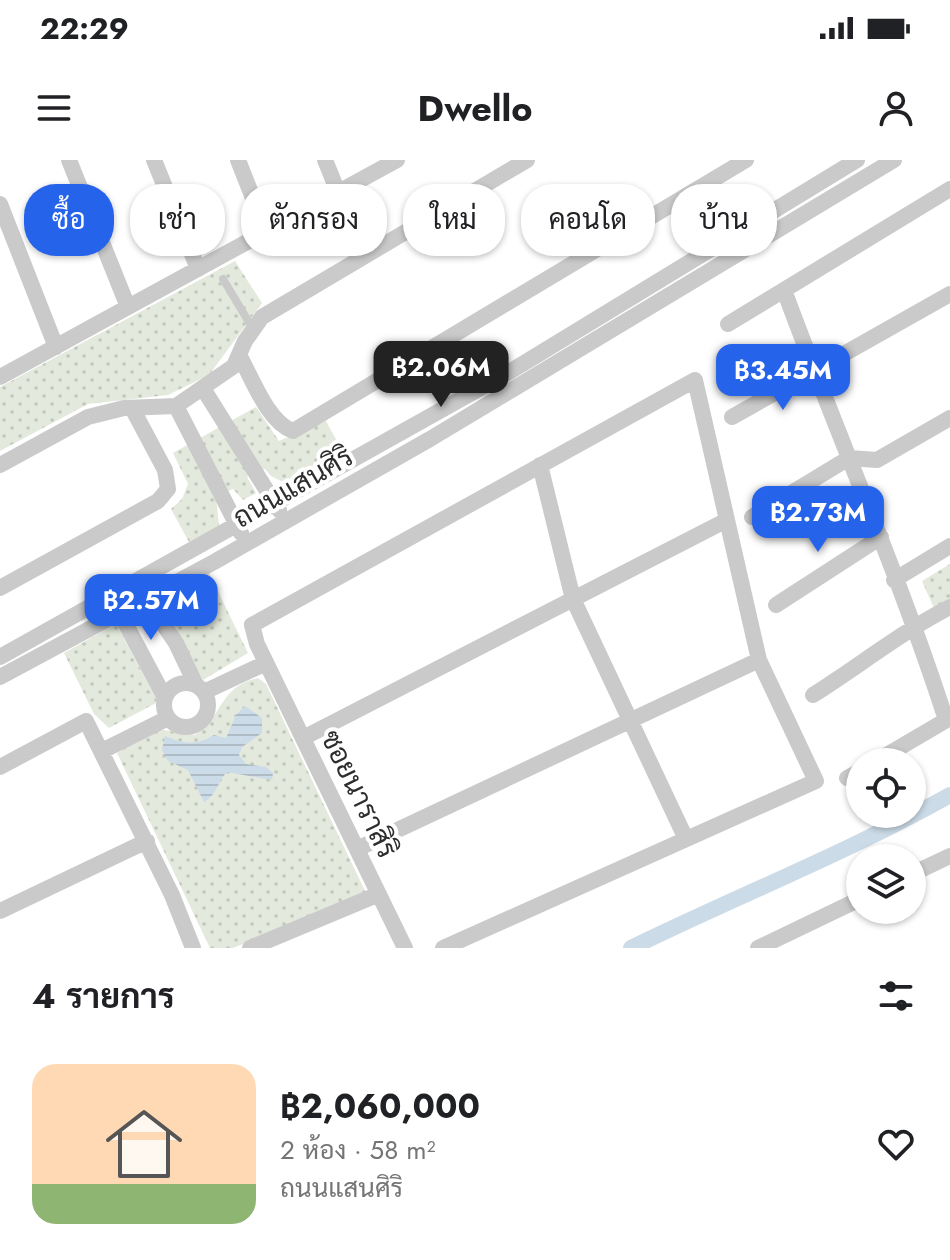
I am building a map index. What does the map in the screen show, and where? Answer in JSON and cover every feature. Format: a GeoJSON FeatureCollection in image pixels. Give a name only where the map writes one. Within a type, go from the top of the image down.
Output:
{"type":"FeatureCollection","features":[{"type":"Feature","properties":{"kind":"street"},"geometry":{"type":"LineString","coordinates":[[69,160],[128,307]]}},
{"type":"Feature","properties":{"kind":"street"},"geometry":{"type":"LineString","coordinates":[[154,160],[198,269]]}},
{"type":"Feature","properties":{"kind":"street"},"geometry":{"type":"LineString","coordinates":[[238,160],[247,184]]}},
{"type":"Feature","properties":{"kind":"street"},"geometry":{"type":"LineString","coordinates":[[325,160],[335,184]]}},
{"type":"Feature","properties":{"kind":"street"},"geometry":{"type":"LineString","coordinates":[[353,184],[397,160]]}},
{"type":"Feature","properties":{"kind":"street"},"geometry":{"type":"LineString","coordinates":[[0,465],[88,417],[132,408],[176,406],[204,390],[234,366],[262,317],[527,160]]}},
{"type":"Feature","properties":{"kind":"street"},"geometry":{"type":"LineString","coordinates":[[239,355],[275,418],[283,427],[293,431],[724,166],[746,160]]}},
{"type":"Feature","properties":{"kind":"street","name":"ถนนแสนศิริ"},"geometry":{"type":"LineString","coordinates":[[0,657],[424,420],[857,160]]}},
{"type":"Feature","properties":{"kind":"street","name":"ถนนแสนศิริ"},"geometry":{"type":"LineString","coordinates":[[0,677],[247,544],[434,437],[894,160]]}},
{"type":"Feature","properties":{"kind":"street"},"geometry":{"type":"LineString","coordinates":[[728,324],[950,189]]}},
{"type":"Feature","properties":{"kind":"street"},"geometry":{"type":"LineString","coordinates":[[799,195],[809,212]]}},
{"type":"Feature","properties":{"kind":"street"},"geometry":{"type":"LineString","coordinates":[[0,204],[56,347]]}},
{"type":"Feature","properties":{"kind":"street"},"geometry":{"type":"LineString","coordinates":[[0,377],[241,245]]}},
{"type":"Feature","properties":{"kind":"street"},"geometry":{"type":"LineString","coordinates":[[784,290],[881,537],[894,580],[915,624],[948,719],[899,748]]}},
{"type":"Feature","properties":{"kind":"street"},"geometry":{"type":"LineString","coordinates":[[732,417],[950,294]]}},
{"type":"Feature","properties":{"kind":"street"},"geometry":{"type":"LineString","coordinates":[[549,347],[558,364]]}},
{"type":"Feature","properties":{"kind":"street"},"geometry":{"type":"LineString","coordinates":[[443,948],[816,781],[759,660],[695,380],[540,465],[573,599],[686,839]]}},
{"type":"Feature","properties":{"kind":"street"},"geometry":{"type":"LineString","coordinates":[[204,390],[285,522]]}},
{"type":"Feature","properties":{"kind":"street"},"geometry":{"type":"LineString","coordinates":[[176,406],[247,544]]}},
{"type":"Feature","properties":{"kind":"street"},"geometry":{"type":"LineString","coordinates":[[0,588],[158,501],[168,489],[165,470],[132,408]]}},
{"type":"Feature","properties":{"kind":"street"},"geometry":{"type":"LineString","coordinates":[[752,517],[849,458],[877,460],[950,418]]}},
{"type":"Feature","properties":{"kind":"street"},"geometry":{"type":"LineString","coordinates":[[424,420],[434,437]]}},
{"type":"Feature","properties":{"kind":"street","name":"ซอยนาราสิริ"},"geometry":{"type":"LineString","coordinates":[[405,948],[266,663],[252,625],[540,465]]}},
{"type":"Feature","properties":{"kind":"street"},"geometry":{"type":"LineString","coordinates":[[303,738],[727,520]]}},
{"type":"Feature","properties":{"kind":"street"},"geometry":{"type":"LineString","coordinates":[[776,605],[881,537]]}},
{"type":"Feature","properties":{"kind":"street"},"geometry":{"type":"LineString","coordinates":[[894,580],[950,546]]}},
{"type":"Feature","properties":{"kind":"street"},"geometry":{"type":"LineString","coordinates":[[134,582],[176,643],[208,709],[201,721],[188,727],[168,718]]}},
{"type":"Feature","properties":{"kind":"street"},"geometry":{"type":"LineString","coordinates":[[110,595],[165,698],[168,718]]}},
{"type":"Feature","properties":{"kind":"street"},"geometry":{"type":"LineString","coordinates":[[813,695],[901,639],[915,624],[950,607]]}},
{"type":"Feature","properties":{"kind":"street"},"geometry":{"type":"LineString","coordinates":[[357,849],[759,660]]}},
{"type":"Feature","properties":{"kind":"street"},"geometry":{"type":"LineString","coordinates":[[165,698],[176,685],[200,689],[266,663]]}},
{"type":"Feature","properties":{"kind":"street"},"geometry":{"type":"LineString","coordinates":[[102,751],[168,718]]}},
{"type":"Feature","properties":{"kind":"street"},"geometry":{"type":"LineString","coordinates":[[0,767],[86,721],[147,841],[193,948]]}},
{"type":"Feature","properties":{"kind":"street"},"geometry":{"type":"LineString","coordinates":[[0,911],[147,841]]}},
{"type":"Feature","properties":{"kind":"street"},"geometry":{"type":"LineString","coordinates":[[926,867],[950,856]]}},
{"type":"Feature","properties":{"kind":"street"},"geometry":{"type":"LineString","coordinates":[[250,948],[379,894]]}},
{"type":"Feature","properties":{"kind":"street"},"geometry":{"type":"LineString","coordinates":[[758,948],[846,906]]}},
{"type":"Feature","properties":{"kind":"lane"},"geometry":{"type":"LineString","coordinates":[[223,279],[253,329]]}},
{"type":"Feature","properties":{"kind":"shaded area"},"geometry":{"type":"Polygon","coordinates":[[[235,261],[262,303],[209,375],[168,395],[88,404],[0,451],[0,387],[235,261]]]}},
{"type":"Feature","properties":{"kind":"shaded area"},"geometry":{"type":"Polygon","coordinates":[[[256,407],[279,441],[326,421],[345,456],[291,486],[271,476],[265,469],[247,477],[256,493],[243,500],[233,489],[216,496],[219,526],[189,542],[171,509],[182,499],[188,484],[173,453],[256,407]]]}},
{"type":"Feature","properties":{"kind":"shaded area"},"geometry":{"type":"Polygon","coordinates":[[[950,564],[950,607],[937,615],[922,581],[950,564]]]}},
{"type":"Feature","properties":{"kind":"shaded area"},"geometry":{"type":"Polygon","coordinates":[[[208,571],[248,653],[203,680],[157,600],[208,571]]]}},
{"type":"Feature","properties":{"kind":"shaded area"},"geometry":{"type":"Polygon","coordinates":[[[116,624],[158,702],[109,728],[94,714],[64,653],[116,624]]]}},
{"type":"Feature","properties":{"kind":"shaded area"},"geometry":{"type":"Polygon","coordinates":[[[258,678],[266,684],[366,893],[233,948],[210,948],[117,753],[157,729],[195,735],[211,720],[228,695],[245,682],[258,678]]]}},
{"type":"Feature","properties":{"kind":"water"},"geometry":{"type":"Polygon","coordinates":[[[245,706],[262,718],[262,733],[242,747],[239,755],[246,764],[266,767],[273,773],[272,780],[227,772],[204,802],[188,770],[168,761],[162,750],[165,736],[190,743],[214,735],[226,738],[236,715],[245,706]]]}},
{"type":"Feature","properties":{"kind":"waterway"},"geometry":{"type":"LineString","coordinates":[[631,948],[832,855],[950,795]]}}]}
